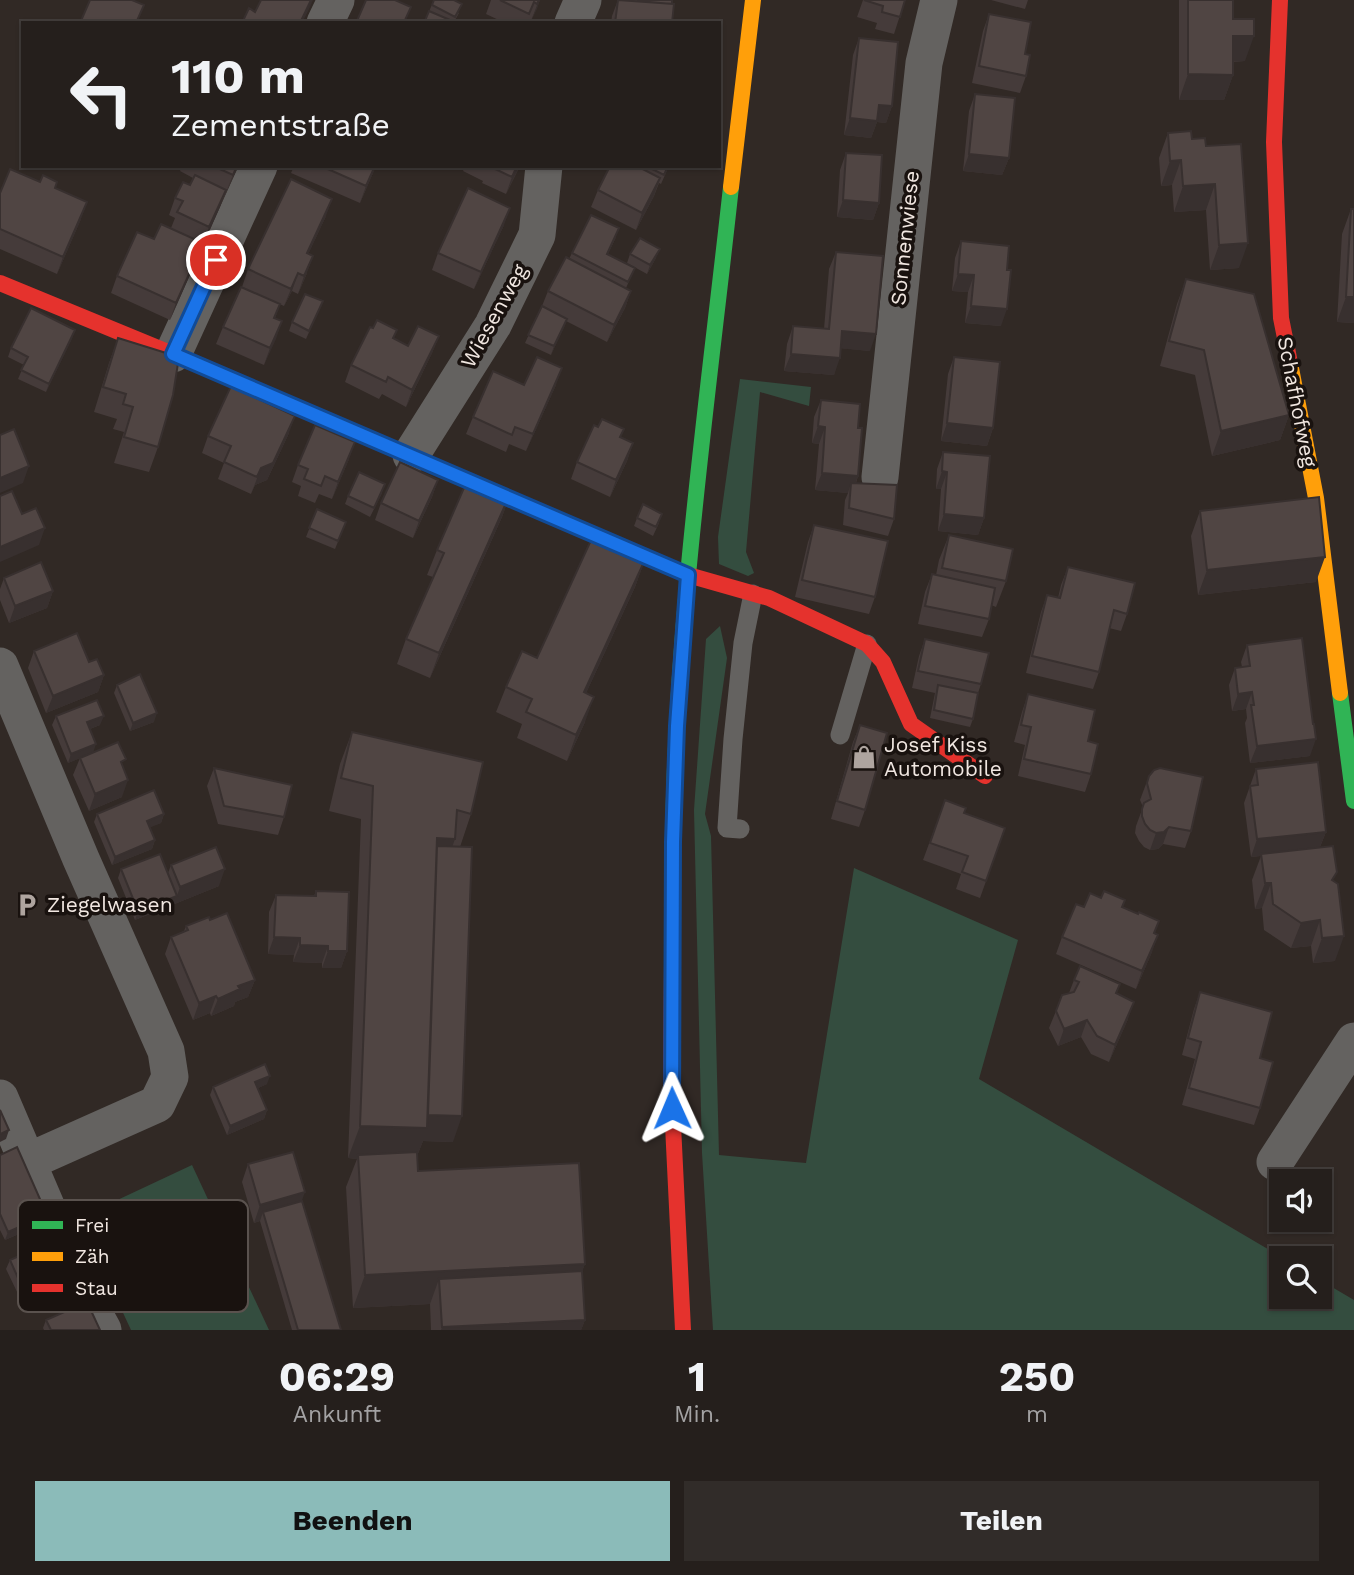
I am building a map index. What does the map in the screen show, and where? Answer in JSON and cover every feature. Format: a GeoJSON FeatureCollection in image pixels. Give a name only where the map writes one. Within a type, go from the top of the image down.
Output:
{"type":"FeatureCollection","features":[{"type":"Feature","properties":{"kind":"street"},"geometry":{"type":"LineString","coordinates":[[327,21],[336,0]]}},
{"type":"Feature","properties":{"kind":"street"},"geometry":{"type":"LineString","coordinates":[[574,21],[583,0]]}},
{"type":"Feature","properties":{"kind":"street"},"geometry":{"type":"LineString","coordinates":[[683,1330],[671,1044],[676,765],[688,575],[753,0]]}},
{"type":"Feature","properties":{"kind":"street","name":"Sonnenwiese"},"geometry":{"type":"LineString","coordinates":[[880,477],[924,62],[939,0]]}},
{"type":"Feature","properties":{"kind":"street","name":"Schafhofweg"},"geometry":{"type":"LineString","coordinates":[[1280,0],[1274,142],[1281,317],[1316,498],[1354,801]]}},
{"type":"Feature","properties":{"kind":"street"},"geometry":{"type":"LineString","coordinates":[[173,354],[258,168]]}},
{"type":"Feature","properties":{"kind":"street","name":"Wiesenweg"},"geometry":{"type":"LineString","coordinates":[[411,455],[493,325],[537,235],[544,168]]}},
{"type":"Feature","properties":{"kind":"street"},"geometry":{"type":"LineString","coordinates":[[0,284],[173,354],[688,575],[769,598],[867,645],[883,662],[911,724],[985,776]]}},
{"type":"Feature","properties":{"kind":"street"},"geometry":{"type":"LineString","coordinates":[[0,666],[166,1051],[170,1077],[157,1104],[27,1162]]}},
{"type":"Feature","properties":{"kind":"street"},"geometry":{"type":"LineString","coordinates":[[1275,1162],[1354,1041]]}},
{"type":"Feature","properties":{"kind":"street"},"geometry":{"type":"LineString","coordinates":[[0,1098],[43,1200]]}},
{"type":"Feature","properties":{"kind":"street"},"geometry":{"type":"LineString","coordinates":[[93,1312],[103,1330]]}},
{"type":"Feature","properties":{"kind":"lane"},"geometry":{"type":"LineString","coordinates":[[740,829],[727,828],[743,643],[753,594]]}},
{"type":"Feature","properties":{"kind":"lane"},"geometry":{"type":"LineString","coordinates":[[839,735],[867,645]]}},
{"type":"Feature","properties":{"kind":"green space"},"geometry":{"type":"Polygon","coordinates":[[[740,379],[811,387],[809,406],[760,392],[746,552],[754,573],[748,576],[719,564],[718,537],[740,379]]]}},
{"type":"Feature","properties":{"kind":"green space"},"geometry":{"type":"Polygon","coordinates":[[[720,626],[727,658],[705,814],[711,836],[719,1155],[806,1163],[854,868],[1018,940],[979,1079],[1269,1250],[1269,1309],[1332,1309],[1332,1287],[1354,1300],[1354,1330],[713,1330],[702,1153],[694,810],[706,639],[720,626]]]}},
{"type":"Feature","properties":{"kind":"green space"},"geometry":{"type":"Polygon","coordinates":[[[192,1165],[208,1200],[117,1200],[192,1165]]]}},
{"type":"Feature","properties":{"kind":"green space"},"geometry":{"type":"Polygon","coordinates":[[[248,1285],[269,1330],[131,1330],[123,1312],[248,1312],[248,1285]]]}},
{"type":"Feature","properties":{"kind":"building"},"geometry":{"type":"Polygon","coordinates":[[[90,0],[132,0],[144,5],[137,21],[81,21],[90,0]]]}},
{"type":"Feature","properties":{"kind":"building"},"geometry":{"type":"Polygon","coordinates":[[[261,0],[311,0],[301,21],[243,21],[249,8],[255,12],[261,0]]]}},
{"type":"Feature","properties":{"kind":"building"},"geometry":{"type":"Polygon","coordinates":[[[366,0],[395,0],[411,7],[407,21],[357,21],[366,0]]]}},
{"type":"Feature","properties":{"kind":"building"},"geometry":{"type":"Polygon","coordinates":[[[434,0],[454,0],[462,4],[455,17],[432,5],[434,0]]]}},
{"type":"Feature","properties":{"kind":"building"},"geometry":{"type":"Polygon","coordinates":[[[500,0],[539,0],[537,4],[534,2],[529,14],[500,0]]]}},
{"type":"Feature","properties":{"kind":"building"},"geometry":{"type":"Polygon","coordinates":[[[618,0],[674,4],[672,21],[615,21],[618,0]]]}},
{"type":"Feature","properties":{"kind":"building"},"geometry":{"type":"Polygon","coordinates":[[[672,0],[672,4],[638,1],[672,0]]]}},
{"type":"Feature","properties":{"kind":"building"},"geometry":{"type":"Polygon","coordinates":[[[864,0],[905,0],[900,17],[882,12],[883,6],[864,0]]]}},
{"type":"Feature","properties":{"kind":"building"},"geometry":{"type":"Polygon","coordinates":[[[1188,0],[1233,0],[1233,19],[1254,19],[1254,36],[1233,36],[1233,75],[1188,74],[1188,0]]]}},
{"type":"Feature","properties":{"kind":"building"},"geometry":{"type":"Polygon","coordinates":[[[429,11],[452,21],[425,21],[429,11]]]}},
{"type":"Feature","properties":{"kind":"building"},"geometry":{"type":"Polygon","coordinates":[[[989,14],[1031,22],[1025,54],[1030,55],[1026,76],[979,66],[989,14]]]}},
{"type":"Feature","properties":{"kind":"building"},"geometry":{"type":"Polygon","coordinates":[[[859,38],[898,42],[892,106],[879,105],[877,121],[850,118],[859,38]]]}},
{"type":"Feature","properties":{"kind":"building"},"geometry":{"type":"Polygon","coordinates":[[[975,94],[1015,98],[1009,158],[969,154],[975,94]]]}},
{"type":"Feature","properties":{"kind":"building"},"geometry":{"type":"Polygon","coordinates":[[[1191,131],[1192,139],[1205,138],[1206,146],[1241,144],[1248,243],[1219,245],[1215,184],[1183,186],[1181,160],[1170,161],[1168,133],[1191,131]]]}},
{"type":"Feature","properties":{"kind":"building"},"geometry":{"type":"Polygon","coordinates":[[[846,153],[882,155],[879,203],[843,200],[846,153]]]}},
{"type":"Feature","properties":{"kind":"building"},"geometry":{"type":"Polygon","coordinates":[[[217,168],[236,168],[233,175],[217,168]]]}},
{"type":"Feature","properties":{"kind":"building"},"geometry":{"type":"Polygon","coordinates":[[[326,168],[374,168],[366,186],[326,168]]]}},
{"type":"Feature","properties":{"kind":"building"},"geometry":{"type":"Polygon","coordinates":[[[493,168],[516,168],[512,177],[493,168]]]}},
{"type":"Feature","properties":{"kind":"building"},"geometry":{"type":"Polygon","coordinates":[[[609,168],[641,168],[660,178],[642,213],[598,190],[609,168]]]}},
{"type":"Feature","properties":{"kind":"building"},"geometry":{"type":"Polygon","coordinates":[[[650,168],[667,168],[664,175],[650,168]]]}},
{"type":"Feature","properties":{"kind":"building"},"geometry":{"type":"Polygon","coordinates":[[[10,169],[40,182],[43,175],[57,182],[55,188],[87,202],[63,257],[0,229],[0,193],[10,169]]]}},
{"type":"Feature","properties":{"kind":"building"},"geometry":{"type":"Polygon","coordinates":[[[195,175],[226,190],[209,227],[177,212],[183,201],[175,198],[183,182],[190,185],[195,175]]]}},
{"type":"Feature","properties":{"kind":"building"},"geometry":{"type":"Polygon","coordinates":[[[291,179],[332,199],[307,253],[313,256],[304,276],[298,273],[291,289],[248,269],[291,179]]]}},
{"type":"Feature","properties":{"kind":"building"},"geometry":{"type":"Polygon","coordinates":[[[468,188],[510,208],[481,272],[438,253],[468,188]]]}},
{"type":"Feature","properties":{"kind":"building"},"geometry":{"type":"Polygon","coordinates":[[[1351,209],[1354,209],[1354,297],[1346,297],[1351,209]]]}},
{"type":"Feature","properties":{"kind":"building"},"geometry":{"type":"Polygon","coordinates":[[[591,215],[619,228],[607,254],[635,268],[628,282],[572,253],[591,215]]]}},
{"type":"Feature","properties":{"kind":"building"},"geometry":{"type":"Polygon","coordinates":[[[161,224],[203,243],[176,303],[117,276],[137,232],[154,239],[161,224]]]}},
{"type":"Feature","properties":{"kind":"building"},"geometry":{"type":"Polygon","coordinates":[[[640,238],[660,249],[650,265],[630,254],[640,238]]]}},
{"type":"Feature","properties":{"kind":"building"},"geometry":{"type":"Polygon","coordinates":[[[961,241],[1009,246],[1007,270],[1011,270],[1007,309],[971,306],[974,275],[958,274],[961,241]]]}},
{"type":"Feature","properties":{"kind":"building"},"geometry":{"type":"Polygon","coordinates":[[[836,252],[883,256],[876,334],[842,331],[840,358],[791,354],[793,326],[829,329],[836,252]]]}},
{"type":"Feature","properties":{"kind":"building"},"geometry":{"type":"Polygon","coordinates":[[[566,257],[631,291],[614,325],[548,291],[566,257]]]}},
{"type":"Feature","properties":{"kind":"building"},"geometry":{"type":"Polygon","coordinates":[[[1186,279],[1254,294],[1289,415],[1221,431],[1204,350],[1169,341],[1186,279]]]}},
{"type":"Feature","properties":{"kind":"building"},"geometry":{"type":"Polygon","coordinates":[[[241,287],[280,304],[274,318],[282,321],[270,348],[223,327],[241,287]]]}},
{"type":"Feature","properties":{"kind":"building"},"geometry":{"type":"Polygon","coordinates":[[[305,294],[323,301],[309,331],[292,322],[305,294]]]}},
{"type":"Feature","properties":{"kind":"building"},"geometry":{"type":"Polygon","coordinates":[[[542,306],[567,319],[554,346],[528,335],[542,306]]]}},
{"type":"Feature","properties":{"kind":"building"},"geometry":{"type":"Polygon","coordinates":[[[31,308],[75,330],[49,384],[21,370],[28,357],[11,348],[31,308]]]}},
{"type":"Feature","properties":{"kind":"building"},"geometry":{"type":"Polygon","coordinates":[[[377,320],[397,330],[393,338],[408,346],[418,326],[439,336],[412,390],[388,377],[386,382],[351,365],[370,327],[373,328],[377,320]]]}},
{"type":"Feature","properties":{"kind":"building"},"geometry":{"type":"Polygon","coordinates":[[[118,338],[179,357],[173,395],[158,447],[124,437],[133,407],[123,404],[126,394],[103,387],[118,338]]]}},
{"type":"Feature","properties":{"kind":"building"},"geometry":{"type":"Polygon","coordinates":[[[537,357],[562,368],[533,434],[515,427],[512,435],[473,417],[493,371],[524,385],[537,357]]]}},
{"type":"Feature","properties":{"kind":"building"},"geometry":{"type":"Polygon","coordinates":[[[954,357],[1000,362],[993,428],[947,423],[954,357]]]}},
{"type":"Feature","properties":{"kind":"building"},"geometry":{"type":"Polygon","coordinates":[[[231,386],[295,416],[273,463],[261,468],[257,477],[224,462],[231,446],[208,436],[231,386]]]}},
{"type":"Feature","properties":{"kind":"building"},"geometry":{"type":"Polygon","coordinates":[[[821,400],[860,404],[858,428],[862,428],[858,476],[822,473],[825,427],[818,426],[821,400]]]}},
{"type":"Feature","properties":{"kind":"building"},"geometry":{"type":"Polygon","coordinates":[[[602,419],[624,429],[620,437],[633,443],[616,480],[577,462],[594,425],[598,427],[602,419]]]}},
{"type":"Feature","properties":{"kind":"building"},"geometry":{"type":"Polygon","coordinates":[[[315,425],[355,442],[338,482],[325,476],[321,486],[304,479],[308,469],[298,465],[315,425]]]}},
{"type":"Feature","properties":{"kind":"building"},"geometry":{"type":"Polygon","coordinates":[[[14,429],[29,466],[0,478],[0,435],[14,429]]]}},
{"type":"Feature","properties":{"kind":"building"},"geometry":{"type":"Polygon","coordinates":[[[943,452],[990,456],[984,518],[944,514],[947,472],[942,471],[943,452]]]}},
{"type":"Feature","properties":{"kind":"building"},"geometry":{"type":"Polygon","coordinates":[[[400,462],[438,480],[419,521],[381,503],[400,462]]]}},
{"type":"Feature","properties":{"kind":"building"},"geometry":{"type":"Polygon","coordinates":[[[359,472],[385,484],[374,508],[348,496],[359,472]]]}},
{"type":"Feature","properties":{"kind":"building"},"geometry":{"type":"Polygon","coordinates":[[[470,474],[511,492],[439,653],[406,639],[444,553],[437,550],[470,474]]]}},
{"type":"Feature","properties":{"kind":"building"},"geometry":{"type":"Polygon","coordinates":[[[851,483],[897,485],[894,519],[849,508],[851,483]]]}},
{"type":"Feature","properties":{"kind":"building"},"geometry":{"type":"Polygon","coordinates":[[[12,491],[22,514],[36,508],[45,528],[0,547],[0,496],[12,491]]]}},
{"type":"Feature","properties":{"kind":"building"},"geometry":{"type":"Polygon","coordinates":[[[1319,497],[1325,557],[1207,570],[1200,511],[1319,497]]]}},
{"type":"Feature","properties":{"kind":"building"},"geometry":{"type":"Polygon","coordinates":[[[643,504],[662,514],[656,527],[637,518],[643,504]]]}},
{"type":"Feature","properties":{"kind":"building"},"geometry":{"type":"Polygon","coordinates":[[[317,509],[346,522],[338,541],[309,528],[317,509]]]}},
{"type":"Feature","properties":{"kind":"building"},"geometry":{"type":"Polygon","coordinates":[[[814,525],[888,541],[875,597],[802,580],[814,525]]]}},
{"type":"Feature","properties":{"kind":"building"},"geometry":{"type":"Polygon","coordinates":[[[949,535],[1013,549],[1006,581],[942,568],[949,535]]]}},
{"type":"Feature","properties":{"kind":"building"},"geometry":{"type":"Polygon","coordinates":[[[592,538],[644,562],[584,692],[594,697],[576,735],[526,712],[532,699],[506,687],[522,651],[537,658],[592,538]]]}},
{"type":"Feature","properties":{"kind":"building"},"geometry":{"type":"Polygon","coordinates":[[[41,562],[53,591],[15,606],[4,578],[41,562]]]}},
{"type":"Feature","properties":{"kind":"building"},"geometry":{"type":"Polygon","coordinates":[[[1068,567],[1135,583],[1127,614],[1114,610],[1099,672],[1032,656],[1047,595],[1060,598],[1068,567]]]}},
{"type":"Feature","properties":{"kind":"building"},"geometry":{"type":"Polygon","coordinates":[[[932,574],[995,588],[989,619],[925,606],[932,574]]]}},
{"type":"Feature","properties":{"kind":"building"},"geometry":{"type":"Polygon","coordinates":[[[77,633],[89,662],[97,659],[104,675],[53,696],[34,651],[77,633]]]}},
{"type":"Feature","properties":{"kind":"building"},"geometry":{"type":"Polygon","coordinates":[[[1302,638],[1316,739],[1257,746],[1251,705],[1254,705],[1252,692],[1238,694],[1235,668],[1250,666],[1247,645],[1302,638]]]}},
{"type":"Feature","properties":{"kind":"building"},"geometry":{"type":"Polygon","coordinates":[[[925,639],[989,653],[981,684],[918,671],[925,639]]]}},
{"type":"Feature","properties":{"kind":"building"},"geometry":{"type":"Polygon","coordinates":[[[140,674],[157,713],[133,723],[117,685],[140,674]]]}},
{"type":"Feature","properties":{"kind":"building"},"geometry":{"type":"Polygon","coordinates":[[[938,685],[978,693],[973,719],[934,710],[938,685]]]}},
{"type":"Feature","properties":{"kind":"building"},"geometry":{"type":"Polygon","coordinates":[[[1028,694],[1095,710],[1088,741],[1098,744],[1091,774],[1024,759],[1031,727],[1021,725],[1028,694]]]}},
{"type":"Feature","properties":{"kind":"building"},"geometry":{"type":"Polygon","coordinates":[[[97,700],[104,716],[87,722],[96,744],[71,754],[56,716],[97,700]]]}},
{"type":"Feature","properties":{"kind":"building"},"geometry":{"type":"Polygon","coordinates":[[[860,725],[887,733],[865,810],[837,801],[860,725]]]}},
{"type":"Feature","properties":{"kind":"building"},"geometry":{"type":"Polygon","coordinates":[[[352,732],[483,762],[471,814],[457,810],[455,839],[437,838],[427,1128],[360,1126],[373,786],[341,778],[352,732]]]}},
{"type":"Feature","properties":{"kind":"building"},"geometry":{"type":"Polygon","coordinates":[[[118,742],[126,759],[121,762],[128,780],[95,794],[80,758],[118,742]]]}},
{"type":"Feature","properties":{"kind":"building"},"geometry":{"type":"Polygon","coordinates":[[[1318,762],[1326,832],[1257,839],[1250,786],[1258,785],[1256,769],[1318,762]]]}},
{"type":"Feature","properties":{"kind":"building"},"geometry":{"type":"Polygon","coordinates":[[[214,768],[292,785],[284,817],[224,806],[214,768]]]}},
{"type":"Feature","properties":{"kind":"building"},"geometry":{"type":"Polygon","coordinates":[[[1160,768],[1203,777],[1191,831],[1169,827],[1164,832],[1156,833],[1145,824],[1142,809],[1144,803],[1151,799],[1147,783],[1154,770],[1160,768]]]}},
{"type":"Feature","properties":{"kind":"building"},"geometry":{"type":"Polygon","coordinates":[[[154,790],[164,814],[147,821],[155,840],[115,857],[97,814],[154,790]]]}},
{"type":"Feature","properties":{"kind":"building"},"geometry":{"type":"Polygon","coordinates":[[[945,800],[966,808],[964,813],[1005,828],[986,881],[962,872],[968,856],[930,843],[945,800]]]}},
{"type":"Feature","properties":{"kind":"building"},"geometry":{"type":"Polygon","coordinates":[[[437,846],[472,847],[462,1116],[428,1115],[437,846]]]}},
{"type":"Feature","properties":{"kind":"building"},"geometry":{"type":"Polygon","coordinates":[[[1333,846],[1337,872],[1332,880],[1338,884],[1344,936],[1322,938],[1320,920],[1301,923],[1273,904],[1271,883],[1265,883],[1261,854],[1333,846]]]}},
{"type":"Feature","properties":{"kind":"building"},"geometry":{"type":"Polygon","coordinates":[[[216,847],[225,869],[180,887],[171,865],[216,847]]]}},
{"type":"Feature","properties":{"kind":"building"},"geometry":{"type":"Polygon","coordinates":[[[160,854],[177,896],[138,911],[121,869],[160,854]]]}},
{"type":"Feature","properties":{"kind":"building"},"geometry":{"type":"Polygon","coordinates":[[[316,891],[349,892],[347,951],[328,951],[328,946],[300,945],[300,938],[274,937],[276,895],[316,896],[316,891]]]}},
{"type":"Feature","properties":{"kind":"building"},"geometry":{"type":"Polygon","coordinates":[[[1104,891],[1125,900],[1122,907],[1159,921],[1154,933],[1158,935],[1142,971],[1062,937],[1076,904],[1084,907],[1090,893],[1101,898],[1104,891]]]}},
{"type":"Feature","properties":{"kind":"building"},"geometry":{"type":"Polygon","coordinates":[[[227,913],[255,980],[238,986],[240,989],[218,999],[216,996],[199,1003],[171,937],[188,930],[186,926],[227,913]]]}},
{"type":"Feature","properties":{"kind":"building"},"geometry":{"type":"Polygon","coordinates":[[[1080,966],[1120,984],[1116,993],[1134,1002],[1115,1045],[1097,1036],[1087,1020],[1064,1029],[1056,1011],[1062,995],[1074,992],[1079,982],[1074,980],[1080,966]]]}},
{"type":"Feature","properties":{"kind":"building"},"geometry":{"type":"Polygon","coordinates":[[[1200,992],[1272,1012],[1260,1058],[1273,1062],[1260,1108],[1189,1088],[1201,1042],[1188,1038],[1200,992]]]}},
{"type":"Feature","properties":{"kind":"building"},"geometry":{"type":"Polygon","coordinates":[[[265,1064],[270,1076],[255,1082],[267,1110],[230,1126],[213,1087],[265,1064]]]}},
{"type":"Feature","properties":{"kind":"building"},"geometry":{"type":"Polygon","coordinates":[[[0,1110],[9,1130],[0,1134],[0,1110]]]}},
{"type":"Feature","properties":{"kind":"building"},"geometry":{"type":"Polygon","coordinates":[[[17,1147],[40,1200],[18,1200],[18,1228],[8,1232],[0,1214],[0,1155],[17,1147]]]}},
{"type":"Feature","properties":{"kind":"building"},"geometry":{"type":"Polygon","coordinates":[[[293,1152],[305,1192],[260,1205],[248,1164],[293,1152]]]}},
{"type":"Feature","properties":{"kind":"building"},"geometry":{"type":"Polygon","coordinates":[[[417,1152],[418,1171],[579,1163],[585,1264],[365,1275],[358,1155],[417,1152]]]}},
{"type":"Feature","properties":{"kind":"building"},"geometry":{"type":"Polygon","coordinates":[[[302,1201],[341,1330],[298,1330],[263,1212],[302,1201]]]}},
{"type":"Feature","properties":{"kind":"building"},"geometry":{"type":"Polygon","coordinates":[[[18,1256],[18,1278],[10,1260],[18,1256]]]}},
{"type":"Feature","properties":{"kind":"building"},"geometry":{"type":"Polygon","coordinates":[[[582,1271],[585,1320],[442,1327],[439,1279],[582,1271]]]}},
{"type":"Feature","properties":{"kind":"building"},"geometry":{"type":"Polygon","coordinates":[[[64,1312],[92,1312],[100,1330],[51,1330],[46,1320],[64,1312]]]}},
{"type":"Feature","properties":{"kind":"traffic: fast"},"geometry":{"type":"LineString","coordinates":[[673,847],[675,764],[686,599],[731,187]]}},
{"type":"Feature","properties":{"kind":"traffic: fast"},"geometry":{"type":"LineString","coordinates":[[340,426],[676,570]]}},
{"type":"Feature","properties":{"kind":"traffic: fast"},"geometry":{"type":"LineString","coordinates":[[1340,693],[1354,801]]}},
{"type":"Feature","properties":{"kind":"traffic: slow"},"geometry":{"type":"LineString","coordinates":[[731,187],[753,0]]}},
{"type":"Feature","properties":{"kind":"traffic: slow"},"geometry":{"type":"LineString","coordinates":[[1290,363],[1316,498],[1340,693]]}},
{"type":"Feature","properties":{"kind":"traffic: jam"},"geometry":{"type":"LineString","coordinates":[[1280,0],[1274,142],[1281,318],[1290,363]]}},
{"type":"Feature","properties":{"kind":"traffic: jam"},"geometry":{"type":"LineString","coordinates":[[0,283],[340,426]]}},
{"type":"Feature","properties":{"kind":"traffic: jam"},"geometry":{"type":"LineString","coordinates":[[676,570],[769,598],[867,644],[883,662],[911,724],[985,776]]}},
{"type":"Feature","properties":{"kind":"traffic: jam"},"geometry":{"type":"LineString","coordinates":[[673,847],[671,1084],[683,1330]]}},
{"type":"Feature","properties":{"kind":"place","name":"Josef Kiss Automobile"},"geometry":{"type":"Point","coordinates":[864,757]}},
{"type":"Feature","properties":{"kind":"place","name":"Ziegelwasen"},"geometry":{"type":"Point","coordinates":[27,905]}},
{"type":"Feature","properties":{"kind":"route"},"geometry":{"type":"LineString","coordinates":[[216,260],[173,354],[688,575],[677,726],[673,842],[672,1108]]}}]}
